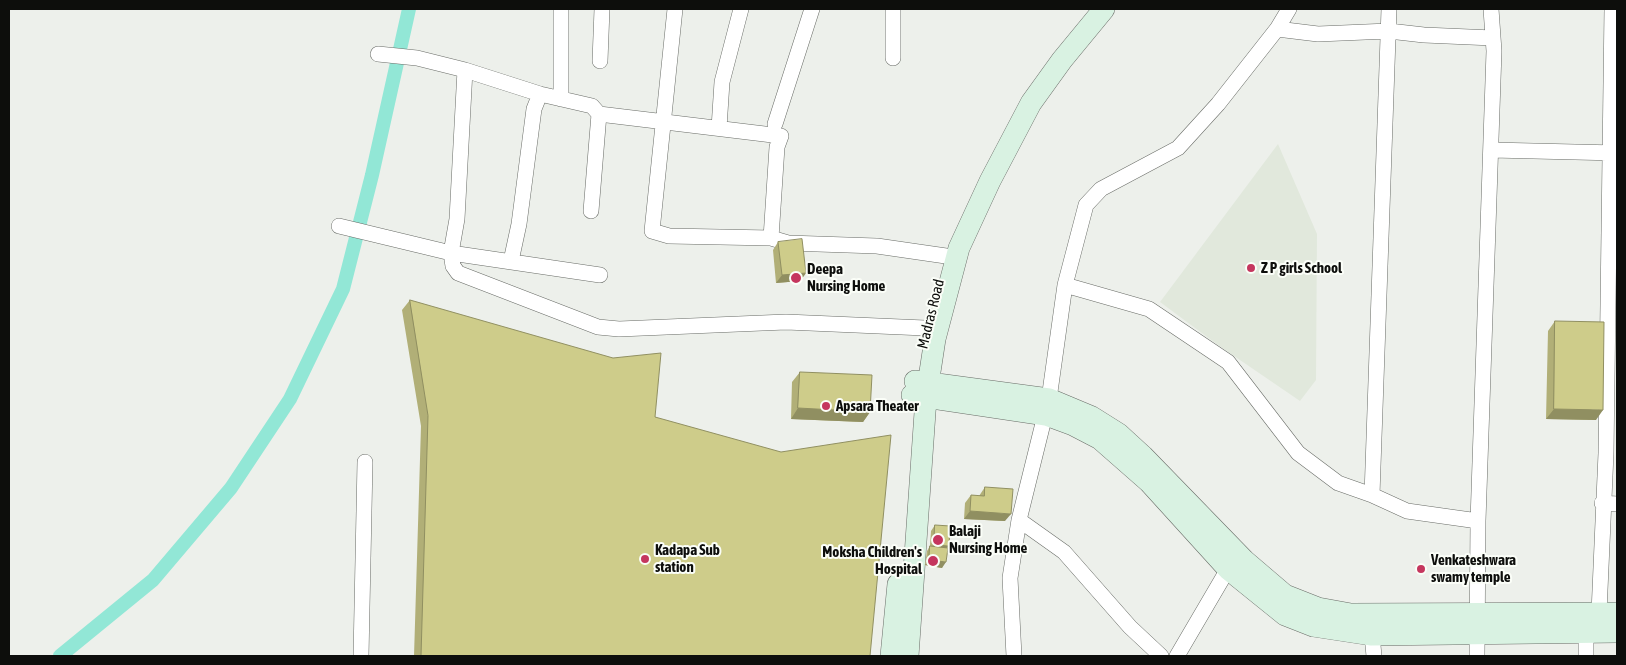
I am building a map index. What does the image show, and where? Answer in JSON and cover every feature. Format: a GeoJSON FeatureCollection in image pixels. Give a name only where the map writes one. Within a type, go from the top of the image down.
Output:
{"type":"FeatureCollection","features":[{"type":"Feature","properties":{"kind":"main road","name":"Madras Road"},"geometry":{"type":"LineString","coordinates":[[891,656],[925,328],[951,237],[982,168],[1024,90],[1056,44],[1095,11]]}},
{"type":"Feature","properties":{"kind":"main road"},"geometry":{"type":"LineString","coordinates":[[908,656],[920,389],[935,340],[958,248],[990,181],[1032,103],[1095,11]]}},
{"type":"Feature","properties":{"kind":"main road"},"geometry":{"type":"LineString","coordinates":[[920,389],[1085,414],[1119,434],[1162,475],[1244,560],[1285,595],[1318,608],[1350,614],[1586,633],[1617,632]]}},
{"type":"Feature","properties":{"kind":"main road"},"geometry":{"type":"LineString","coordinates":[[1048,407],[1072,425],[1100,440],[1125,460],[1149,482],[1228,569],[1266,602],[1298,621],[1313,626],[1372,635],[1608,613]]}},
{"type":"Feature","properties":{"kind":"street"},"geometry":{"type":"LineString","coordinates":[[561,9],[561,99]]}},
{"type":"Feature","properties":{"kind":"street"},"geometry":{"type":"LineString","coordinates":[[600,61],[602,9]]}},
{"type":"Feature","properties":{"kind":"street"},"geometry":{"type":"LineString","coordinates":[[675,9],[652,231],[669,236],[771,238],[788,243],[877,246],[946,256]]}},
{"type":"Feature","properties":{"kind":"street"},"geometry":{"type":"LineString","coordinates":[[719,128],[722,82],[740,9]]}},
{"type":"Feature","properties":{"kind":"street"},"geometry":{"type":"LineString","coordinates":[[775,124],[812,9]]}},
{"type":"Feature","properties":{"kind":"street"},"geometry":{"type":"LineString","coordinates":[[893,9],[893,58]]}},
{"type":"Feature","properties":{"kind":"street"},"geometry":{"type":"LineString","coordinates":[[1014,656],[1010,578],[1019,520],[1048,407],[1065,285],[1086,205],[1101,189],[1178,148],[1218,104],[1277,29],[1289,9]]}},
{"type":"Feature","properties":{"kind":"street"},"geometry":{"type":"LineString","coordinates":[[1372,495],[1389,9]]}},
{"type":"Feature","properties":{"kind":"street"},"geometry":{"type":"LineString","coordinates":[[1477,656],[1478,521],[1492,150],[1493,38],[1491,9]]}},
{"type":"Feature","properties":{"kind":"street"},"geometry":{"type":"LineString","coordinates":[[1608,613],[1606,453],[1613,330],[1614,153],[1612,9]]}},
{"type":"Feature","properties":{"kind":"street"},"geometry":{"type":"LineString","coordinates":[[1277,29],[1318,34],[1389,30],[1424,35],[1493,38]]}},
{"type":"Feature","properties":{"kind":"street"},"geometry":{"type":"LineString","coordinates":[[385,54],[408,57],[465,70],[540,94],[592,106],[599,114],[781,136],[777,147],[771,238]]}},
{"type":"Feature","properties":{"kind":"street"},"geometry":{"type":"LineString","coordinates":[[465,70],[457,219],[451,253],[453,266],[458,273],[598,327],[653,329],[786,322],[925,328]]}},
{"type":"Feature","properties":{"kind":"street"},"geometry":{"type":"LineString","coordinates":[[511,262],[519,224],[534,109],[540,94]]}},
{"type":"Feature","properties":{"kind":"street"},"geometry":{"type":"LineString","coordinates":[[591,211],[599,114]]}},
{"type":"Feature","properties":{"kind":"street"},"geometry":{"type":"LineString","coordinates":[[1492,150],[1614,153]]}},
{"type":"Feature","properties":{"kind":"street"},"geometry":{"type":"LineString","coordinates":[[339,226],[451,253],[600,275]]}},
{"type":"Feature","properties":{"kind":"street"},"geometry":{"type":"LineString","coordinates":[[1065,285],[1149,309],[1228,362],[1298,453],[1338,484],[1372,495],[1407,511],[1478,521]]}},
{"type":"Feature","properties":{"kind":"street"},"geometry":{"type":"LineString","coordinates":[[361,656],[365,462]]}},
{"type":"Feature","properties":{"kind":"street"},"geometry":{"type":"LineString","coordinates":[[1019,520],[1064,552],[1130,628],[1161,656]]}},
{"type":"Feature","properties":{"kind":"street"},"geometry":{"type":"LineString","coordinates":[[1178,656],[1228,569]]}},
{"type":"Feature","properties":{"kind":"street"},"geometry":{"type":"LineString","coordinates":[[1586,633],[1586,656]]}},
{"type":"Feature","properties":{"kind":"street"},"geometry":{"type":"LineString","coordinates":[[1372,635],[1374,656]]}},
{"type":"Feature","properties":{"kind":"shaded area","name":"Z P girls School"},"geometry":{"type":"Polygon","coordinates":[[[1278,144],[1317,234],[1316,380],[1300,401],[1218,345],[1160,302],[1278,144]]]}},
{"type":"Feature","properties":{"kind":"building"},"geometry":{"type":"Polygon","coordinates":[[[802,239],[806,273],[782,275],[778,242],[802,239]]]}},
{"type":"Feature","properties":{"kind":"building","name":"Kadapa Sub station"},"geometry":{"type":"Polygon","coordinates":[[[410,300],[613,358],[661,353],[655,417],[781,452],[891,435],[870,656],[421,656],[428,416],[410,300]]]}},
{"type":"Feature","properties":{"kind":"building"},"geometry":{"type":"Polygon","coordinates":[[[1555,321],[1604,322],[1603,410],[1554,409],[1555,321]]]}},
{"type":"Feature","properties":{"kind":"building"},"geometry":{"type":"Polygon","coordinates":[[[800,372],[872,375],[870,412],[798,408],[800,372]]]}},
{"type":"Feature","properties":{"kind":"building"},"geometry":{"type":"Polygon","coordinates":[[[985,487],[1013,489],[1011,514],[970,511],[971,495],[984,496],[985,487]]]}},
{"type":"Feature","properties":{"kind":"building"},"geometry":{"type":"Polygon","coordinates":[[[935,525],[950,526],[949,546],[934,545],[935,525]]]}},
{"type":"Feature","properties":{"kind":"building"},"geometry":{"type":"Polygon","coordinates":[[[930,546],[948,548],[946,562],[929,560],[930,546]]]}},
{"type":"Feature","properties":{"kind":"waterway"},"geometry":{"type":"LineString","coordinates":[[60,656],[153,580],[231,488],[290,399],[343,289],[372,175],[409,9]]}},
{"type":"Feature","properties":{"kind":"place","name":"Z P girls School"},"geometry":{"type":"Point","coordinates":[1251,268]}},
{"type":"Feature","properties":{"kind":"place","name":"Deepa Nursing Home"},"geometry":{"type":"Point","coordinates":[796,278]}},
{"type":"Feature","properties":{"kind":"place","name":"Apsara Theater"},"geometry":{"type":"Point","coordinates":[826,406]}},
{"type":"Feature","properties":{"kind":"place","name":"Balaji Nursing Home"},"geometry":{"type":"Point","coordinates":[938,540]}},
{"type":"Feature","properties":{"kind":"place","name":"Kadapa Sub station"},"geometry":{"type":"Point","coordinates":[645,559]}},
{"type":"Feature","properties":{"kind":"place","name":"Moksha Children's Hospital"},"geometry":{"type":"Point","coordinates":[933,561]}},
{"type":"Feature","properties":{"kind":"place","name":"Venkateshwara swamy temple"},"geometry":{"type":"Point","coordinates":[1421,569]}}]}
